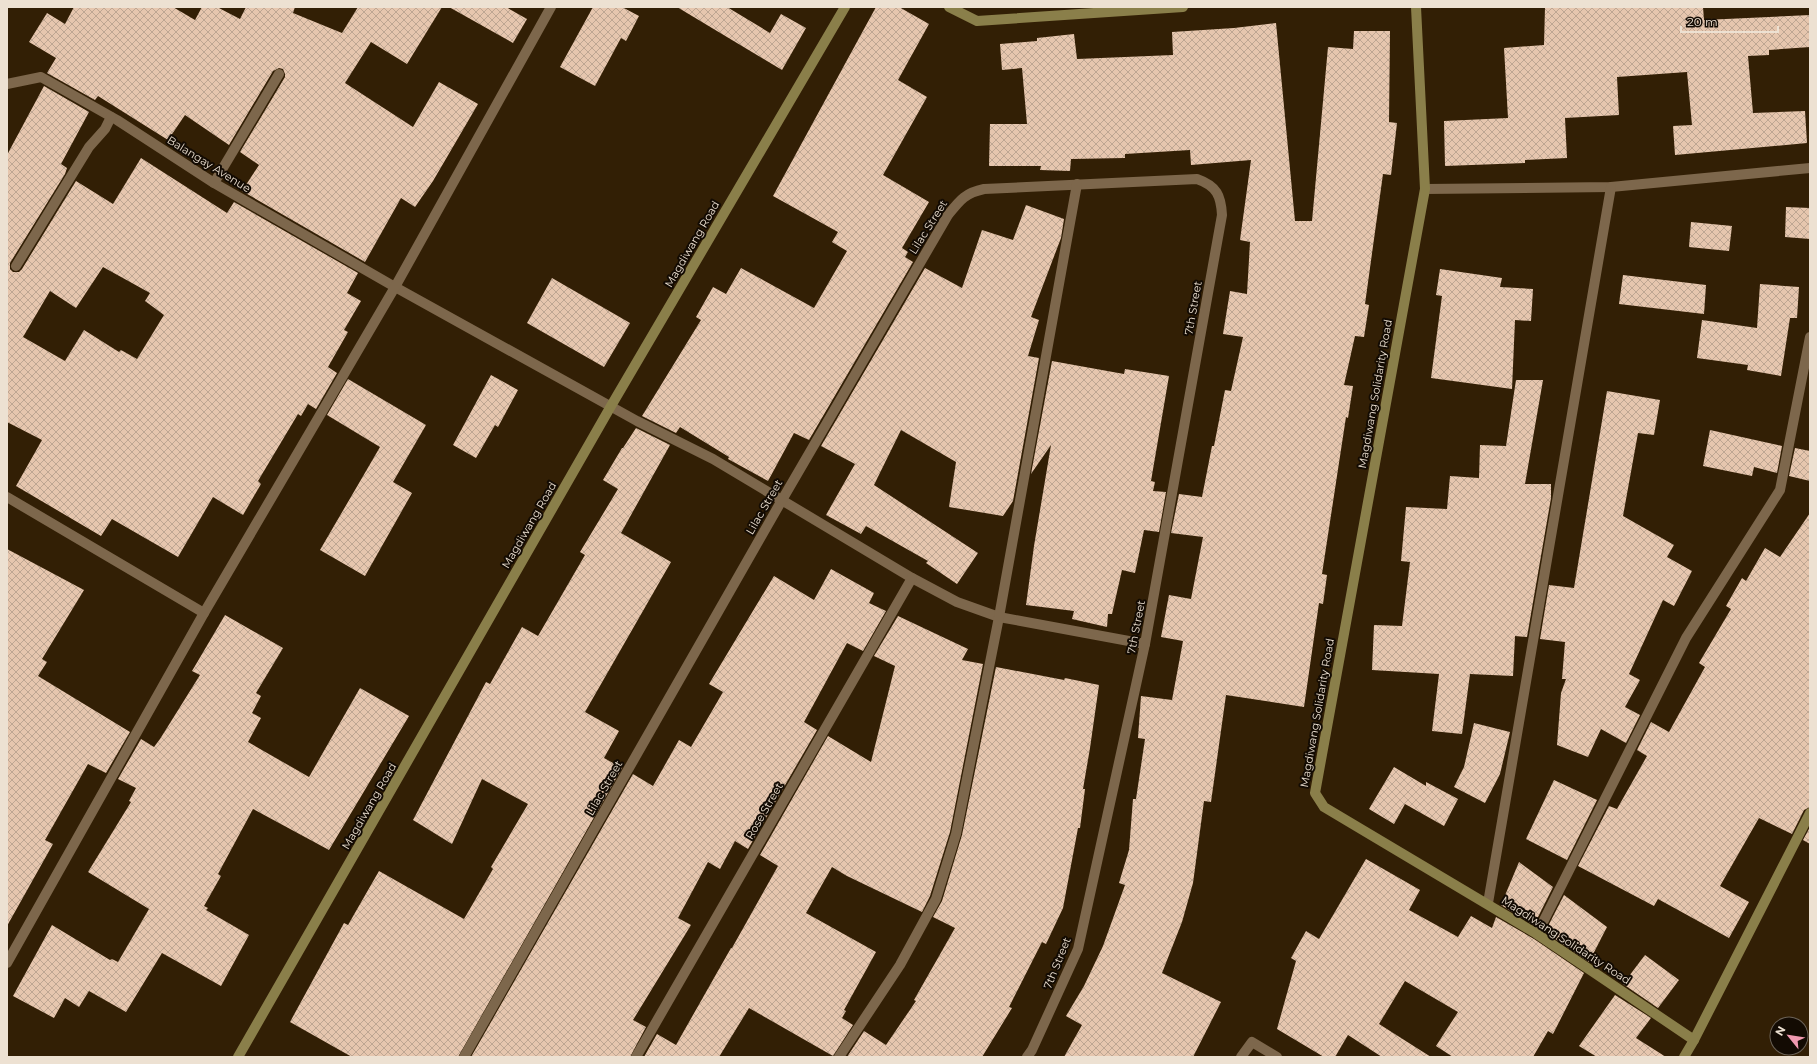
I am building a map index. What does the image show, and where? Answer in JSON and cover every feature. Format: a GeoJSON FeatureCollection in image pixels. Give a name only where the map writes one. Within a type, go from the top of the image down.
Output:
{"type":"FeatureCollection","features":[{"type":"Feature","properties":{"kind":"street"},"geometry":{"type":"LineString","coordinates":[[7,963],[204,613],[395,287],[550,7]]}},
{"type":"Feature","properties":{"kind":"street","name":"Magdiwang Road"},"geometry":{"type":"LineString","coordinates":[[238,1057],[611,406],[845,7]]}},
{"type":"Feature","properties":{"kind":"street"},"geometry":{"type":"LineString","coordinates":[[949,7],[977,20],[1102,9],[1183,7]]}},
{"type":"Feature","properties":{"kind":"street","name":"Magdiwang Solidarity Road"},"geometry":{"type":"LineString","coordinates":[[1416,7],[1425,189],[1314,793],[1324,807],[1537,934],[1694,1040]]}},
{"type":"Feature","properties":{"kind":"street"},"geometry":{"type":"LineString","coordinates":[[214,183],[279,74]]}},
{"type":"Feature","properties":{"kind":"street","name":"Balangay Avenue"},"geometry":{"type":"LineString","coordinates":[[7,84],[41,77],[111,117],[214,183],[395,287],[611,406],[712,459],[912,578],[957,602],[998,617],[1145,644]]}},
{"type":"Feature","properties":{"kind":"street"},"geometry":{"type":"LineString","coordinates":[[16,266],[89,147],[105,129],[111,117]]}},
{"type":"Feature","properties":{"kind":"street"},"geometry":{"type":"LineString","coordinates":[[1425,189],[1611,187],[1810,168]]}},
{"type":"Feature","properties":{"kind":"street","name":"Lilac Street"},"geometry":{"type":"LineString","coordinates":[[464,1057],[782,500],[948,215],[960,200],[970,192],[984,188],[1197,179],[1208,183],[1216,191]]}},
{"type":"Feature","properties":{"kind":"street"},"geometry":{"type":"LineString","coordinates":[[839,1057],[900,964],[936,899],[956,834],[998,617],[1077,184]]}},
{"type":"Feature","properties":{"kind":"street"},"geometry":{"type":"LineString","coordinates":[[1488,904],[1611,187]]}},
{"type":"Feature","properties":{"kind":"street","name":"7th Street"},"geometry":{"type":"LineString","coordinates":[[1027,1057],[1032,1050],[1078,949],[1145,644],[1222,215],[1222,201],[1216,191]]}},
{"type":"Feature","properties":{"kind":"street"},"geometry":{"type":"LineString","coordinates":[[1537,934],[1686,638],[1780,490],[1810,337]]}},
{"type":"Feature","properties":{"kind":"street"},"geometry":{"type":"LineString","coordinates":[[7,497],[204,613]]}},
{"type":"Feature","properties":{"kind":"street","name":"Rose Street"},"geometry":{"type":"LineString","coordinates":[[636,1057],[912,578]]}},
{"type":"Feature","properties":{"kind":"street"},"geometry":{"type":"LineString","coordinates":[[1684,1057],[1810,813]]}},
{"type":"Feature","properties":{"kind":"street"},"geometry":{"type":"LineString","coordinates":[[1241,1057],[1252,1042],[1277,1057]]}},
{"type":"Feature","properties":{"kind":"building"},"geometry":{"type":"Polygon","coordinates":[[[74,7],[173,7],[195,20],[202,7],[217,7],[240,19],[246,7],[295,7],[293,13],[342,33],[358,7],[442,7],[407,64],[371,42],[345,83],[413,127],[439,82],[478,104],[433,181],[415,207],[401,198],[365,262],[242,191],[259,165],[240,152],[285,77],[283,69],[279,68],[273,71],[229,145],[185,115],[168,140],[98,96],[95,100],[47,73],[56,58],[29,42],[47,13],[65,24],[74,7]]]}},
{"type":"Feature","properties":{"kind":"building"},"geometry":{"type":"Polygon","coordinates":[[[449,7],[506,7],[527,19],[513,43],[449,7]]]}},
{"type":"Feature","properties":{"kind":"building"},"geometry":{"type":"Polygon","coordinates":[[[593,7],[622,7],[639,16],[626,41],[621,38],[595,86],[560,67],[593,7]]]}},
{"type":"Feature","properties":{"kind":"building"},"geometry":{"type":"Polygon","coordinates":[[[677,7],[727,7],[770,33],[781,14],[806,28],[782,70],[677,7]]]}},
{"type":"Feature","properties":{"kind":"building"},"geometry":{"type":"Polygon","coordinates":[[[876,7],[899,7],[929,24],[898,80],[927,97],[883,175],[929,202],[902,248],[908,252],[905,257],[913,262],[809,440],[794,433],[768,481],[728,459],[729,457],[680,427],[676,433],[642,416],[701,320],[696,317],[713,287],[726,294],[741,268],[814,308],[847,251],[832,242],[838,232],[773,196],[876,7]]]}},
{"type":"Feature","properties":{"kind":"building"},"geometry":{"type":"Polygon","coordinates":[[[1545,7],[1703,7],[1704,20],[1810,15],[1810,47],[1769,50],[1769,55],[1748,56],[1753,113],[1805,111],[1807,143],[1675,155],[1673,126],[1692,125],[1687,72],[1617,77],[1619,115],[1565,118],[1567,158],[1525,160],[1525,163],[1445,166],[1444,121],[1508,118],[1504,48],[1544,45],[1545,7]]]}},
{"type":"Feature","properties":{"kind":"building"},"geometry":{"type":"Polygon","coordinates":[[[1276,23],[1295,221],[1312,221],[1328,47],[1353,49],[1354,31],[1390,31],[1389,122],[1397,123],[1391,175],[1383,174],[1365,304],[1369,305],[1364,337],[1355,336],[1344,385],[1353,386],[1348,418],[1346,417],[1322,574],[1327,575],[1323,604],[1319,603],[1304,707],[1226,695],[1211,802],[1204,801],[1193,883],[1182,922],[1162,973],[1221,1002],[1193,1057],[1064,1057],[1082,1025],[1066,1016],[1084,986],[1103,946],[1125,885],[1119,883],[1129,850],[1133,799],[1136,799],[1145,739],[1138,738],[1141,696],[1172,700],[1183,641],[1161,637],[1169,595],[1191,599],[1203,537],[1171,533],[1179,494],[1202,497],[1225,390],[1231,391],[1243,337],[1223,334],[1230,291],[1247,294],[1250,242],[1240,240],[1251,160],[1191,165],[1190,150],[1125,154],[1125,158],[1071,159],[1070,171],[1040,170],[1041,166],[989,166],[990,124],[1027,124],[1022,68],[1002,70],[1000,44],[1037,41],[1037,38],[1074,34],[1077,59],[1173,55],[1172,32],[1234,28],[1276,23]]]}},
{"type":"Feature","properties":{"kind":"building"},"geometry":{"type":"Polygon","coordinates":[[[44,86],[89,112],[61,164],[67,168],[65,174],[10,263],[10,269],[13,272],[19,272],[22,269],[76,181],[113,204],[141,158],[227,213],[234,202],[358,273],[347,293],[361,301],[344,330],[348,332],[328,367],[337,373],[316,409],[308,404],[301,416],[298,414],[258,481],[261,484],[243,515],[213,497],[178,557],[112,519],[101,536],[16,486],[42,440],[7,422],[7,155],[44,86]],[[103,267],[76,308],[50,291],[23,337],[65,361],[84,330],[119,352],[121,350],[137,359],[164,315],[145,301],[150,293],[103,267]]]}},
{"type":"Feature","properties":{"kind":"building"},"geometry":{"type":"Polygon","coordinates":[[[1026,205],[1064,219],[1061,238],[1031,317],[1039,320],[1028,356],[1039,358],[1013,501],[1003,516],[949,507],[956,462],[901,430],[874,485],[978,553],[957,584],[926,563],[928,561],[866,526],[861,534],[826,515],[855,464],[821,446],[925,268],[962,288],[982,230],[1013,240],[1026,205]]]}},
{"type":"Feature","properties":{"kind":"building"},"geometry":{"type":"Polygon","coordinates":[[[1786,207],[1810,208],[1810,239],[1785,237],[1786,207]]]}},
{"type":"Feature","properties":{"kind":"building"},"geometry":{"type":"Polygon","coordinates":[[[1691,222],[1732,226],[1729,251],[1689,247],[1691,222]]]}},
{"type":"Feature","properties":{"kind":"building"},"geometry":{"type":"Polygon","coordinates":[[[1440,269],[1502,278],[1500,287],[1533,289],[1531,321],[1515,320],[1512,389],[1431,378],[1442,296],[1436,295],[1440,269]]]}},
{"type":"Feature","properties":{"kind":"building"},"geometry":{"type":"Polygon","coordinates":[[[1623,275],[1706,285],[1704,314],[1619,304],[1623,275]]]}},
{"type":"Feature","properties":{"kind":"building"},"geometry":{"type":"Polygon","coordinates":[[[552,278],[630,323],[604,367],[527,323],[552,278]]]}},
{"type":"Feature","properties":{"kind":"building"},"geometry":{"type":"Polygon","coordinates":[[[1760,284],[1799,287],[1797,318],[1790,318],[1781,376],[1747,370],[1748,365],[1697,358],[1702,320],[1757,328],[1760,284]]]}},
{"type":"Feature","properties":{"kind":"building"},"geometry":{"type":"Polygon","coordinates":[[[1052,361],[1124,374],[1125,369],[1169,376],[1151,481],[1155,482],[1153,491],[1166,492],[1159,532],[1144,530],[1135,573],[1122,570],[1112,614],[1108,614],[1107,627],[1072,619],[1074,611],[1026,605],[1034,546],[1051,445],[1031,474],[1052,361]]]}},
{"type":"Feature","properties":{"kind":"building"},"geometry":{"type":"Polygon","coordinates":[[[491,375],[518,390],[498,427],[495,425],[476,458],[453,445],[491,375]]]}},
{"type":"Feature","properties":{"kind":"building"},"geometry":{"type":"Polygon","coordinates":[[[348,379],[426,425],[393,482],[412,493],[365,576],[320,550],[380,447],[327,415],[348,379]]]}},
{"type":"Feature","properties":{"kind":"building"},"geometry":{"type":"Polygon","coordinates":[[[1516,380],[1543,380],[1525,484],[1551,484],[1551,498],[1527,637],[1515,636],[1513,676],[1470,674],[1462,734],[1432,731],[1439,674],[1372,670],[1374,625],[1402,626],[1410,562],[1401,561],[1406,507],[1447,509],[1450,476],[1479,478],[1480,445],[1506,446],[1516,380]]]}},
{"type":"Feature","properties":{"kind":"building"},"geometry":{"type":"Polygon","coordinates":[[[1607,391],[1660,400],[1654,435],[1638,433],[1623,516],[1674,545],[1667,557],[1692,571],[1674,606],[1663,600],[1629,674],[1640,680],[1625,707],[1640,715],[1626,743],[1601,729],[1588,757],[1557,745],[1561,693],[1566,679],[1562,679],[1565,642],[1540,639],[1549,585],[1574,588],[1607,391]]]}},
{"type":"Feature","properties":{"kind":"building"},"geometry":{"type":"Polygon","coordinates":[[[636,428],[670,445],[621,533],[671,562],[585,712],[619,731],[604,758],[622,768],[458,1057],[352,1057],[290,1022],[344,923],[348,925],[379,871],[464,919],[493,869],[491,867],[528,804],[482,779],[452,844],[413,820],[486,682],[490,684],[522,627],[538,636],[585,555],[580,552],[618,489],[603,480],[636,428]]]}},
{"type":"Feature","properties":{"kind":"building"},"geometry":{"type":"Polygon","coordinates":[[[1710,430],[1782,446],[1777,473],[1754,467],[1752,476],[1703,466],[1710,430]]]}},
{"type":"Feature","properties":{"kind":"building"},"geometry":{"type":"Polygon","coordinates":[[[1795,448],[1810,451],[1810,481],[1789,476],[1795,448]]]}},
{"type":"Feature","properties":{"kind":"building"},"geometry":{"type":"Polygon","coordinates":[[[1810,513],[1810,807],[1804,810],[1792,834],[1759,818],[1720,886],[1749,902],[1729,938],[1658,899],[1654,906],[1578,866],[1609,806],[1617,809],[1647,756],[1637,750],[1651,722],[1669,732],[1705,667],[1699,663],[1731,609],[1726,606],[1742,578],[1746,581],[1765,548],[1780,557],[1810,513]]]}},
{"type":"Feature","properties":{"kind":"building"},"geometry":{"type":"Polygon","coordinates":[[[7,549],[84,590],[42,659],[47,662],[38,676],[130,732],[106,773],[88,764],[45,840],[53,844],[7,926],[7,549]]]}},
{"type":"Feature","properties":{"kind":"building"},"geometry":{"type":"Polygon","coordinates":[[[831,569],[874,593],[869,603],[886,611],[863,651],[847,643],[804,722],[817,730],[748,849],[735,841],[720,869],[708,862],[678,918],[691,925],[633,1020],[646,1027],[630,1057],[471,1057],[633,774],[653,786],[679,740],[691,747],[723,692],[709,684],[774,576],[814,600],[831,569]]]}},
{"type":"Feature","properties":{"kind":"building"},"geometry":{"type":"Polygon","coordinates":[[[225,615],[283,648],[256,693],[261,696],[252,713],[261,718],[248,742],[309,777],[360,688],[409,716],[329,850],[253,809],[218,874],[221,876],[204,906],[208,908],[206,910],[249,935],[221,986],[162,953],[126,1012],[89,991],[79,1007],[65,998],[54,1018],[13,996],[52,925],[110,960],[112,959],[118,962],[149,909],[88,872],[131,802],[129,801],[136,788],[118,779],[141,739],[154,747],[160,739],[200,675],[192,671],[225,615]]]}},
{"type":"Feature","properties":{"kind":"building"},"geometry":{"type":"Polygon","coordinates":[[[898,616],[968,649],[962,660],[983,664],[950,832],[930,896],[922,912],[847,876],[832,867],[806,913],[876,952],[844,1010],[846,1011],[842,1018],[853,1025],[833,1056],[749,1008],[719,1057],[644,1057],[657,1034],[676,1045],[732,948],[778,866],[760,855],[828,736],[871,762],[895,666],[874,656],[898,616]]]}},
{"type":"Feature","properties":{"kind":"building"},"geometry":{"type":"Polygon","coordinates":[[[996,667],[1099,685],[1083,789],[1085,789],[1080,828],[1078,828],[1063,908],[1046,944],[1042,942],[1009,1007],[1012,1008],[982,1057],[847,1057],[864,1031],[886,1045],[916,1001],[914,1000],[955,928],[933,917],[942,901],[962,835],[996,667]]]}},
{"type":"Feature","properties":{"kind":"building"},"geometry":{"type":"Polygon","coordinates":[[[1474,723],[1510,732],[1500,774],[1485,803],[1454,787],[1464,767],[1474,723]]]}},
{"type":"Feature","properties":{"kind":"building"},"geometry":{"type":"Polygon","coordinates":[[[1394,767],[1426,786],[1426,782],[1458,799],[1444,826],[1405,804],[1394,824],[1369,809],[1394,767]]]}},
{"type":"Feature","properties":{"kind":"building"},"geometry":{"type":"Polygon","coordinates":[[[1554,780],[1597,800],[1567,860],[1526,839],[1554,780]]]}},
{"type":"Feature","properties":{"kind":"building"},"geometry":{"type":"Polygon","coordinates":[[[1810,827],[1810,844],[1803,840],[1810,827]]]}},
{"type":"Feature","properties":{"kind":"building"},"geometry":{"type":"Polygon","coordinates":[[[1366,859],[1420,890],[1409,910],[1458,937],[1471,916],[1492,928],[1496,917],[1534,939],[1584,973],[1553,1034],[1548,1031],[1533,1057],[1453,1057],[1436,1046],[1458,1012],[1405,981],[1379,1024],[1431,1057],[1382,1057],[1348,1035],[1335,1057],[1324,1057],[1277,1029],[1296,961],[1291,958],[1306,931],[1319,939],[1366,859]]]}},
{"type":"Feature","properties":{"kind":"building"},"geometry":{"type":"Polygon","coordinates":[[[1519,862],[1553,887],[1534,925],[1501,905],[1519,862]]]}},
{"type":"Feature","properties":{"kind":"building"},"geometry":{"type":"Polygon","coordinates":[[[1564,895],[1607,927],[1589,962],[1545,932],[1564,895]]]}},
{"type":"Feature","properties":{"kind":"building"},"geometry":{"type":"Polygon","coordinates":[[[1645,955],[1679,980],[1658,1008],[1623,984],[1645,955]]]}},
{"type":"Feature","properties":{"kind":"building"},"geometry":{"type":"Polygon","coordinates":[[[1615,995],[1651,1018],[1636,1038],[1666,1057],[1597,1057],[1579,1046],[1615,995]]]}}]}
